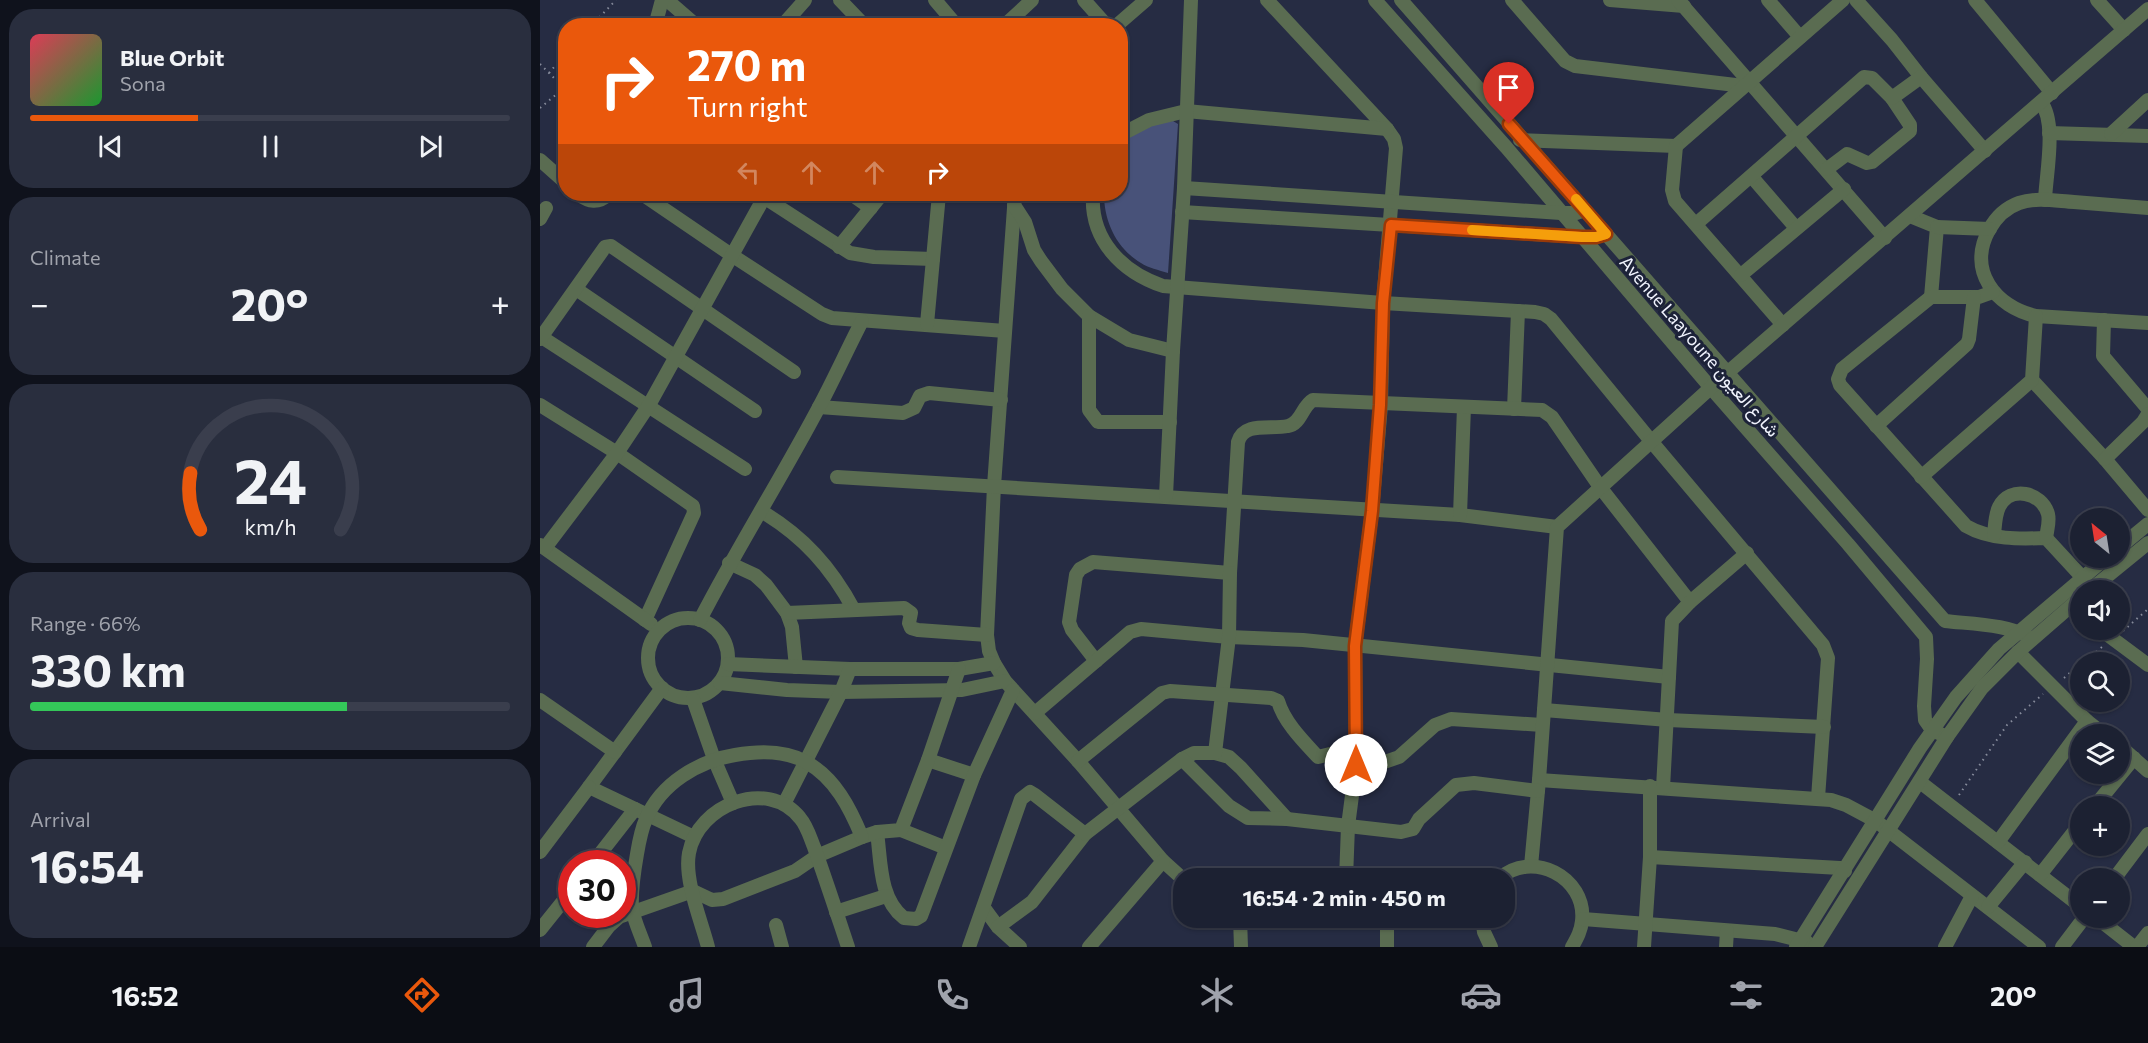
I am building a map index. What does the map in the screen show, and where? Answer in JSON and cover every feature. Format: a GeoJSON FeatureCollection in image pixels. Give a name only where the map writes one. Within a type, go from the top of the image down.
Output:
{"type":"FeatureCollection","features":[{"type":"Feature","properties":{"kind":"street"},"geometry":{"type":"LineString","coordinates":[[658,18],[662,0]]}},
{"type":"Feature","properties":{"kind":"street"},"geometry":{"type":"LineString","coordinates":[[667,0],[688,18]]}},
{"type":"Feature","properties":{"kind":"street"},"geometry":{"type":"LineString","coordinates":[[790,18],[805,0]]}},
{"type":"Feature","properties":{"kind":"street"},"geometry":{"type":"LineString","coordinates":[[840,0],[857,18]]}},
{"type":"Feature","properties":{"kind":"street"},"geometry":{"type":"LineString","coordinates":[[935,0],[950,18]]}},
{"type":"Feature","properties":{"kind":"street"},"geometry":{"type":"LineString","coordinates":[[1016,5],[1032,0]]}},
{"type":"Feature","properties":{"kind":"street"},"geometry":{"type":"LineString","coordinates":[[1084,0],[1100,18]]}},
{"type":"Feature","properties":{"kind":"street"},"geometry":{"type":"LineString","coordinates":[[1125,18],[1146,0]]}},
{"type":"Feature","properties":{"kind":"street"},"geometry":{"type":"LineString","coordinates":[[1166,496],[1184,188],[1191,0]]}},
{"type":"Feature","properties":{"kind":"street"},"geometry":{"type":"LineString","coordinates":[[1267,0],[1387,129],[1394,139],[1396,148],[1383,303],[1380,405],[1372,511],[1355,646],[1356,765],[1348,826],[1346,868]]}},
{"type":"Feature","properties":{"kind":"street","name":"Avenue Laayoune شارع العيون"},"geometry":{"type":"LineString","coordinates":[[1375,0],[1506,147],[1926,637]]}},
{"type":"Feature","properties":{"kind":"street","name":"Avenue Laayoune شارع العيون"},"geometry":{"type":"LineString","coordinates":[[1401,0],[1945,621]]}},
{"type":"Feature","properties":{"kind":"street"},"geometry":{"type":"LineString","coordinates":[[1512,0],[1565,61],[1575,66],[1747,84]]}},
{"type":"Feature","properties":{"kind":"street"},"geometry":{"type":"LineString","coordinates":[[1768,0],[1800,37]]}},
{"type":"Feature","properties":{"kind":"street"},"geometry":{"type":"LineString","coordinates":[[1506,147],[1522,139],[1676,147],[1843,0]]}},
{"type":"Feature","properties":{"kind":"street"},"geometry":{"type":"LineString","coordinates":[[1856,0],[1985,151]]}},
{"type":"Feature","properties":{"kind":"street"},"geometry":{"type":"LineString","coordinates":[[1975,0],[2047,97],[2049,133],[2045,200]]}},
{"type":"Feature","properties":{"kind":"street"},"geometry":{"type":"LineString","coordinates":[[2097,0],[2124,30]]}},
{"type":"Feature","properties":{"kind":"street"},"geometry":{"type":"LineString","coordinates":[[1617,1],[1681,3],[1747,84],[1799,136],[1885,237]]}},
{"type":"Feature","properties":{"kind":"street"},"geometry":{"type":"LineString","coordinates":[[1531,866],[1557,527],[1727,373],[2148,9]]}},
{"type":"Feature","properties":{"kind":"street"},"geometry":{"type":"LineString","coordinates":[[1696,224],[1864,77],[1872,78],[1892,98],[1910,125],[1910,131],[1872,162],[1867,163],[1847,154],[1827,169]]}},
{"type":"Feature","properties":{"kind":"street"},"geometry":{"type":"LineString","coordinates":[[1892,98],[1921,77]]}},
{"type":"Feature","properties":{"kind":"street"},"geometry":{"type":"LineString","coordinates":[[2111,134],[2148,100]]}},
{"type":"Feature","properties":{"kind":"street"},"geometry":{"type":"LineString","coordinates":[[1128,131],[1149,120],[1186,111],[1387,129]]}},
{"type":"Feature","properties":{"kind":"street"},"geometry":{"type":"LineString","coordinates":[[2049,133],[2148,136]]}},
{"type":"Feature","properties":{"kind":"street"},"geometry":{"type":"LineString","coordinates":[[1676,147],[1673,196],[1783,325]]}},
{"type":"Feature","properties":{"kind":"street"},"geometry":{"type":"LineString","coordinates":[[540,160],[558,176]]}},
{"type":"Feature","properties":{"kind":"street"},"geometry":{"type":"LineString","coordinates":[[1752,177],[1796,228]]}},
{"type":"Feature","properties":{"kind":"street"},"geometry":{"type":"LineString","coordinates":[[1184,188],[1561,213],[1576,213],[1585,210]]}},
{"type":"Feature","properties":{"kind":"street"},"geometry":{"type":"LineString","coordinates":[[1741,275],[1844,189]]}},
{"type":"Feature","properties":{"kind":"street"},"geometry":{"type":"LineString","coordinates":[[2148,208],[2045,200],[2025,201],[2009,207],[1998,217],[1989,229],[1981,258],[1984,276],[1993,292],[2013,308],[2036,316],[2148,323]]}},
{"type":"Feature","properties":{"kind":"street"},"geometry":{"type":"LineString","coordinates":[[652,201],[822,314],[832,318],[1005,331]]}},
{"type":"Feature","properties":{"kind":"street"},"geometry":{"type":"LineString","coordinates":[[660,630],[542,546],[617,453],[649,405],[733,256],[760,201]]}},
{"type":"Feature","properties":{"kind":"street"},"geometry":{"type":"LineString","coordinates":[[772,201],[839,247],[860,256],[933,259]]}},
{"type":"Feature","properties":{"kind":"street"},"geometry":{"type":"LineString","coordinates":[[861,201],[871,208]]}},
{"type":"Feature","properties":{"kind":"street"},"geometry":{"type":"LineString","coordinates":[[839,247],[876,201]]}},
{"type":"Feature","properties":{"kind":"street"},"geometry":{"type":"LineString","coordinates":[[927,324],[938,201]]}},
{"type":"Feature","properties":{"kind":"street"},"geometry":{"type":"LineString","coordinates":[[1015,201],[994,486],[987,634],[989,651],[1009,686],[1173,870]]}},
{"type":"Feature","properties":{"kind":"street"},"geometry":{"type":"LineString","coordinates":[[1016,201],[1034,250],[1062,289],[1089,316],[1129,340],[1173,351]]}},
{"type":"Feature","properties":{"kind":"street"},"geometry":{"type":"LineString","coordinates":[[1093,201],[1096,225],[1110,251],[1128,269],[1144,279],[1163,286],[1518,311],[1544,314],[1551,319],[1823,645],[1828,658],[1818,798]]}},
{"type":"Feature","properties":{"kind":"street"},"geometry":{"type":"LineString","coordinates":[[1182,212],[1582,237],[1606,234]]}},
{"type":"Feature","properties":{"kind":"street"},"geometry":{"type":"LineString","coordinates":[[1910,216],[1937,227],[1989,229]]}},
{"type":"Feature","properties":{"kind":"street"},"geometry":{"type":"LineString","coordinates":[[1931,297],[1937,227]]}},
{"type":"Feature","properties":{"kind":"street"},"geometry":{"type":"LineString","coordinates":[[745,469],[541,337],[605,247],[611,246],[794,372]]}},
{"type":"Feature","properties":{"kind":"street"},"geometry":{"type":"LineString","coordinates":[[576,288],[755,411]]}},
{"type":"Feature","properties":{"kind":"street"},"geometry":{"type":"LineString","coordinates":[[1993,292],[1985,296],[1974,297],[1931,297],[1842,369],[1838,379],[1840,385],[1875,426],[1966,526],[1974,531],[1994,536],[2019,539],[2046,538]]}},
{"type":"Feature","properties":{"kind":"street"},"geometry":{"type":"LineString","coordinates":[[1875,426],[1967,344],[1974,297]]}},
{"type":"Feature","properties":{"kind":"street"},"geometry":{"type":"LineString","coordinates":[[1514,409],[1518,311]]}},
{"type":"Feature","properties":{"kind":"street"},"geometry":{"type":"LineString","coordinates":[[1089,316],[1089,411],[1093,417],[1098,422],[1170,422]]}},
{"type":"Feature","properties":{"kind":"street"},"geometry":{"type":"LineString","coordinates":[[1922,477],[2032,380],[2036,316]]}},
{"type":"Feature","properties":{"kind":"street"},"geometry":{"type":"LineString","coordinates":[[2104,320],[2103,356],[2148,409]]}},
{"type":"Feature","properties":{"kind":"street"},"geometry":{"type":"LineString","coordinates":[[700,620],[729,563],[819,407],[862,321]]}},
{"type":"Feature","properties":{"kind":"street"},"geometry":{"type":"LineString","coordinates":[[2032,380],[2105,459],[2148,510]]}},
{"type":"Feature","properties":{"kind":"street"},"geometry":{"type":"LineString","coordinates":[[819,407],[903,413],[914,408],[920,396],[929,393],[1001,400]]}},
{"type":"Feature","properties":{"kind":"street"},"geometry":{"type":"LineString","coordinates":[[1215,753],[1224,694],[1229,637],[1230,573],[1238,442],[1240,435],[1245,431],[1255,428],[1290,426],[1297,421],[1308,403],[1313,400],[1380,405],[1542,410],[1552,417],[1600,487],[1690,602]]}},
{"type":"Feature","properties":{"kind":"street"},"geometry":{"type":"LineString","coordinates":[[540,405],[617,453],[693,506],[694,513],[645,620]]}},
{"type":"Feature","properties":{"kind":"street"},"geometry":{"type":"LineString","coordinates":[[1460,515],[1464,407]]}},
{"type":"Feature","properties":{"kind":"street"},"geometry":{"type":"LineString","coordinates":[[2105,459],[2148,414]]}},
{"type":"Feature","properties":{"kind":"street"},"geometry":{"type":"LineString","coordinates":[[837,477],[1460,515],[1557,527]]}},
{"type":"Feature","properties":{"kind":"street"},"geometry":{"type":"LineString","coordinates":[[1994,536],[2000,504],[2012,495],[2018,494],[2027,494],[2038,499],[2048,515],[2046,538],[2082,577]]}},
{"type":"Feature","properties":{"kind":"street"},"geometry":{"type":"LineString","coordinates":[[761,511],[800,538],[830,572],[854,610]]}},
{"type":"Feature","properties":{"kind":"street"},"geometry":{"type":"LineString","coordinates":[[2130,539],[2148,524]]}},
{"type":"Feature","properties":{"kind":"street"},"geometry":{"type":"LineString","coordinates":[[2103,580],[2148,543]]}},
{"type":"Feature","properties":{"kind":"street"},"geometry":{"type":"LineString","coordinates":[[1644,947],[1657,787],[1668,720],[1672,621],[1690,602],[1747,554]]}},
{"type":"Feature","properties":{"kind":"street"},"geometry":{"type":"LineString","coordinates":[[1096,661],[1072,630],[1069,622],[1076,575],[1086,565],[1093,562],[1230,573]]}},
{"type":"Feature","properties":{"kind":"street"},"geometry":{"type":"LineString","coordinates":[[729,563],[755,575],[787,613],[792,627],[796,667]]}},
{"type":"Feature","properties":{"kind":"street"},"geometry":{"type":"LineString","coordinates":[[1799,943],[1932,730],[1956,697],[1978,670],[2018,632],[2093,568]]}},
{"type":"Feature","properties":{"kind":"street"},"geometry":{"type":"LineString","coordinates":[[2060,596],[2070,602]]}},
{"type":"Feature","properties":{"kind":"street"},"geometry":{"type":"LineString","coordinates":[[787,613],[904,608],[911,613],[909,623],[911,628],[987,634]]}},
{"type":"Feature","properties":{"kind":"street"},"geometry":{"type":"LineString","coordinates":[[1583,919],[1775,934],[1816,947],[1947,737],[1982,688],[2032,639],[2070,611]]}},
{"type":"Feature","properties":{"kind":"street"},"geometry":{"type":"LineString","coordinates":[[689,618],[700,620],[710,625],[725,642],[728,664],[720,682],[711,691],[693,699],[674,696],[653,678],[648,654],[652,641],[660,630],[678,620],[689,618]]}},
{"type":"Feature","properties":{"kind":"street"},"geometry":{"type":"LineString","coordinates":[[1947,737],[1932,730],[1925,720],[1926,637],[1945,621],[2005,629],[2032,639]]}},
{"type":"Feature","properties":{"kind":"street"},"geometry":{"type":"LineString","coordinates":[[1035,713],[1134,630],[1141,629],[1229,637],[1303,640],[1669,677]]}},
{"type":"Feature","properties":{"kind":"street"},"geometry":{"type":"LineString","coordinates":[[2115,640],[2148,666]]}},
{"type":"Feature","properties":{"kind":"street"},"geometry":{"type":"LineString","coordinates":[[2018,652],[2091,724]]}},
{"type":"Feature","properties":{"kind":"street"},"geometry":{"type":"LineString","coordinates":[[728,664],[850,669],[959,669],[994,663]]}},
{"type":"Feature","properties":{"kind":"street"},"geometry":{"type":"LineString","coordinates":[[784,804],[841,692],[850,669]]}},
{"type":"Feature","properties":{"kind":"street"},"geometry":{"type":"LineString","coordinates":[[901,830],[959,669]]}},
{"type":"Feature","properties":{"kind":"street"},"geometry":{"type":"LineString","coordinates":[[720,682],[787,690],[841,692],[953,690],[1009,686]]}},
{"type":"Feature","properties":{"kind":"street"},"geometry":{"type":"LineString","coordinates":[[877,832],[886,896],[904,918],[916,919],[921,916],[1009,686]]}},
{"type":"Feature","properties":{"kind":"street"},"geometry":{"type":"LineString","coordinates":[[540,852],[662,688]]}},
{"type":"Feature","properties":{"kind":"street"},"geometry":{"type":"LineString","coordinates":[[1078,761],[1162,693],[1170,691],[1271,698],[1278,701],[1280,708],[1299,736],[1318,757],[1330,754],[1356,765],[1373,766],[1399,757],[1435,725],[1450,719],[1542,725]]}},
{"type":"Feature","properties":{"kind":"street"},"geometry":{"type":"LineString","coordinates":[[693,699],[714,759],[733,803]]}},
{"type":"Feature","properties":{"kind":"street"},"geometry":{"type":"LineString","coordinates":[[540,700],[615,752]]}},
{"type":"Feature","properties":{"kind":"street"},"geometry":{"type":"LineString","coordinates":[[1544,710],[1668,720],[1824,727]]}},
{"type":"Feature","properties":{"kind":"street"},"geometry":{"type":"LineString","coordinates":[[1998,842],[2087,721]]}},
{"type":"Feature","properties":{"kind":"street"},"geometry":{"type":"LineString","coordinates":[[605,850],[642,812],[672,784],[690,771],[714,759],[742,754],[770,753],[792,756],[805,761],[828,779],[842,795],[862,837]]}},
{"type":"Feature","properties":{"kind":"street"},"geometry":{"type":"LineString","coordinates":[[998,927],[1032,902],[1085,834],[1182,759],[1194,753],[1215,753],[1228,757],[1241,768],[1287,819]]}},
{"type":"Feature","properties":{"kind":"street"},"geometry":{"type":"LineString","coordinates":[[2130,755],[2148,771]]}},
{"type":"Feature","properties":{"kind":"street"},"geometry":{"type":"LineString","coordinates":[[2103,796],[2134,758]]}},
{"type":"Feature","properties":{"kind":"street"},"geometry":{"type":"LineString","coordinates":[[1182,759],[1229,806],[1248,818],[1287,819],[1401,832],[1413,829],[1419,819],[1456,784],[1657,787],[1831,800],[1846,805],[1876,821],[2038,947]]}},
{"type":"Feature","properties":{"kind":"street"},"geometry":{"type":"LineString","coordinates":[[928,760],[974,775]]}},
{"type":"Feature","properties":{"kind":"street"},"geometry":{"type":"LineString","coordinates":[[1920,782],[2070,898]]}},
{"type":"Feature","properties":{"kind":"street"},"geometry":{"type":"LineString","coordinates":[[590,787],[694,837]]}},
{"type":"Feature","properties":{"kind":"street"},"geometry":{"type":"LineString","coordinates":[[969,947],[1021,799],[1025,795],[1030,792],[1035,795],[1085,834]]}},
{"type":"Feature","properties":{"kind":"street"},"geometry":{"type":"LineString","coordinates":[[708,947],[688,864],[694,837],[711,815],[733,803],[760,799],[784,804],[801,818],[817,856],[848,947]]}},
{"type":"Feature","properties":{"kind":"street"},"geometry":{"type":"LineString","coordinates":[[636,860],[642,812]]}},
{"type":"Feature","properties":{"kind":"street"},"geometry":{"type":"LineString","coordinates":[[636,911],[693,891],[712,900],[723,899],[795,871],[817,856],[877,832],[901,830],[946,848]]}},
{"type":"Feature","properties":{"kind":"street"},"geometry":{"type":"LineString","coordinates":[[2122,868],[2148,834]]}},
{"type":"Feature","properties":{"kind":"street"},"geometry":{"type":"LineString","coordinates":[[2040,874],[2070,836]]}},
{"type":"Feature","properties":{"kind":"street"},"geometry":{"type":"LineString","coordinates":[[1650,857],[1840,868],[1845,871]]}},
{"type":"Feature","properties":{"kind":"street"},"geometry":{"type":"LineString","coordinates":[[1089,947],[1163,861]]}},
{"type":"Feature","properties":{"kind":"street"},"geometry":{"type":"LineString","coordinates":[[1988,908],[2025,862]]}},
{"type":"Feature","properties":{"kind":"street"},"geometry":{"type":"LineString","coordinates":[[1515,870],[1531,866],[1550,869],[1564,877],[1575,889],[1581,904],[1583,919],[1579,935],[1572,947]]}},
{"type":"Feature","properties":{"kind":"street"},"geometry":{"type":"LineString","coordinates":[[836,912],[886,896]]}},
{"type":"Feature","properties":{"kind":"street"},"geometry":{"type":"LineString","coordinates":[[1946,947],[1972,896]]}},
{"type":"Feature","properties":{"kind":"street"},"geometry":{"type":"LineString","coordinates":[[540,930],[558,908]]}},
{"type":"Feature","properties":{"kind":"street"},"geometry":{"type":"LineString","coordinates":[[984,908],[998,927],[1020,947]]}},
{"type":"Feature","properties":{"kind":"street"},"geometry":{"type":"LineString","coordinates":[[636,921],[645,947]]}},
{"type":"Feature","properties":{"kind":"street"},"geometry":{"type":"LineString","coordinates":[[776,925],[782,947]]}},
{"type":"Feature","properties":{"kind":"street"},"geometry":{"type":"LineString","coordinates":[[593,947],[608,928]]}},
{"type":"Feature","properties":{"kind":"street"},"geometry":{"type":"LineString","coordinates":[[1240,928],[1240,947]]}},
{"type":"Feature","properties":{"kind":"street"},"geometry":{"type":"LineString","coordinates":[[1387,928],[1387,947]]}},
{"type":"Feature","properties":{"kind":"street"},"geometry":{"type":"LineString","coordinates":[[1483,928],[1491,947]]}},
{"type":"Feature","properties":{"kind":"street"},"geometry":{"type":"LineString","coordinates":[[2062,947],[2076,928]]}},
{"type":"Feature","properties":{"kind":"street"},"geometry":{"type":"LineString","coordinates":[[2110,928],[2136,947],[2148,933]]}},
{"type":"Feature","properties":{"kind":"street"},"geometry":{"type":"LineString","coordinates":[[1726,947],[1727,931]]}},
{"type":"Feature","properties":{"kind":"path"},"geometry":{"type":"LineString","coordinates":[[599,18],[616,0]]}},
{"type":"Feature","properties":{"kind":"path"},"geometry":{"type":"LineString","coordinates":[[549,73],[558,62]]}},
{"type":"Feature","properties":{"kind":"path"},"geometry":{"type":"LineString","coordinates":[[540,64],[558,82]]}},
{"type":"Feature","properties":{"kind":"path"},"geometry":{"type":"LineString","coordinates":[[540,108],[558,94]]}},
{"type":"Feature","properties":{"kind":"path"},"geometry":{"type":"LineString","coordinates":[[1952,807],[2007,725],[2070,672]]}},
{"type":"Feature","properties":{"kind":"shaded area"},"geometry":{"type":"Polygon","coordinates":[[[1173,121],[1178,124],[1168,273],[1150,268],[1132,257],[1118,242],[1106,214],[1105,201],[1128,201],[1128,134],[1140,125],[1173,121]]]}},
{"type":"Feature","properties":{"kind":"slow traffic"},"geometry":{"type":"LineString","coordinates":[[1472,230],[1582,237],[1606,234],[1576,199]]}},
{"type":"Feature","properties":{"kind":"route"},"geometry":{"type":"LineString","coordinates":[[1356,765],[1355,646],[1372,511],[1380,405],[1383,303],[1391,225],[1582,237],[1606,234],[1509,124]]}}]}
